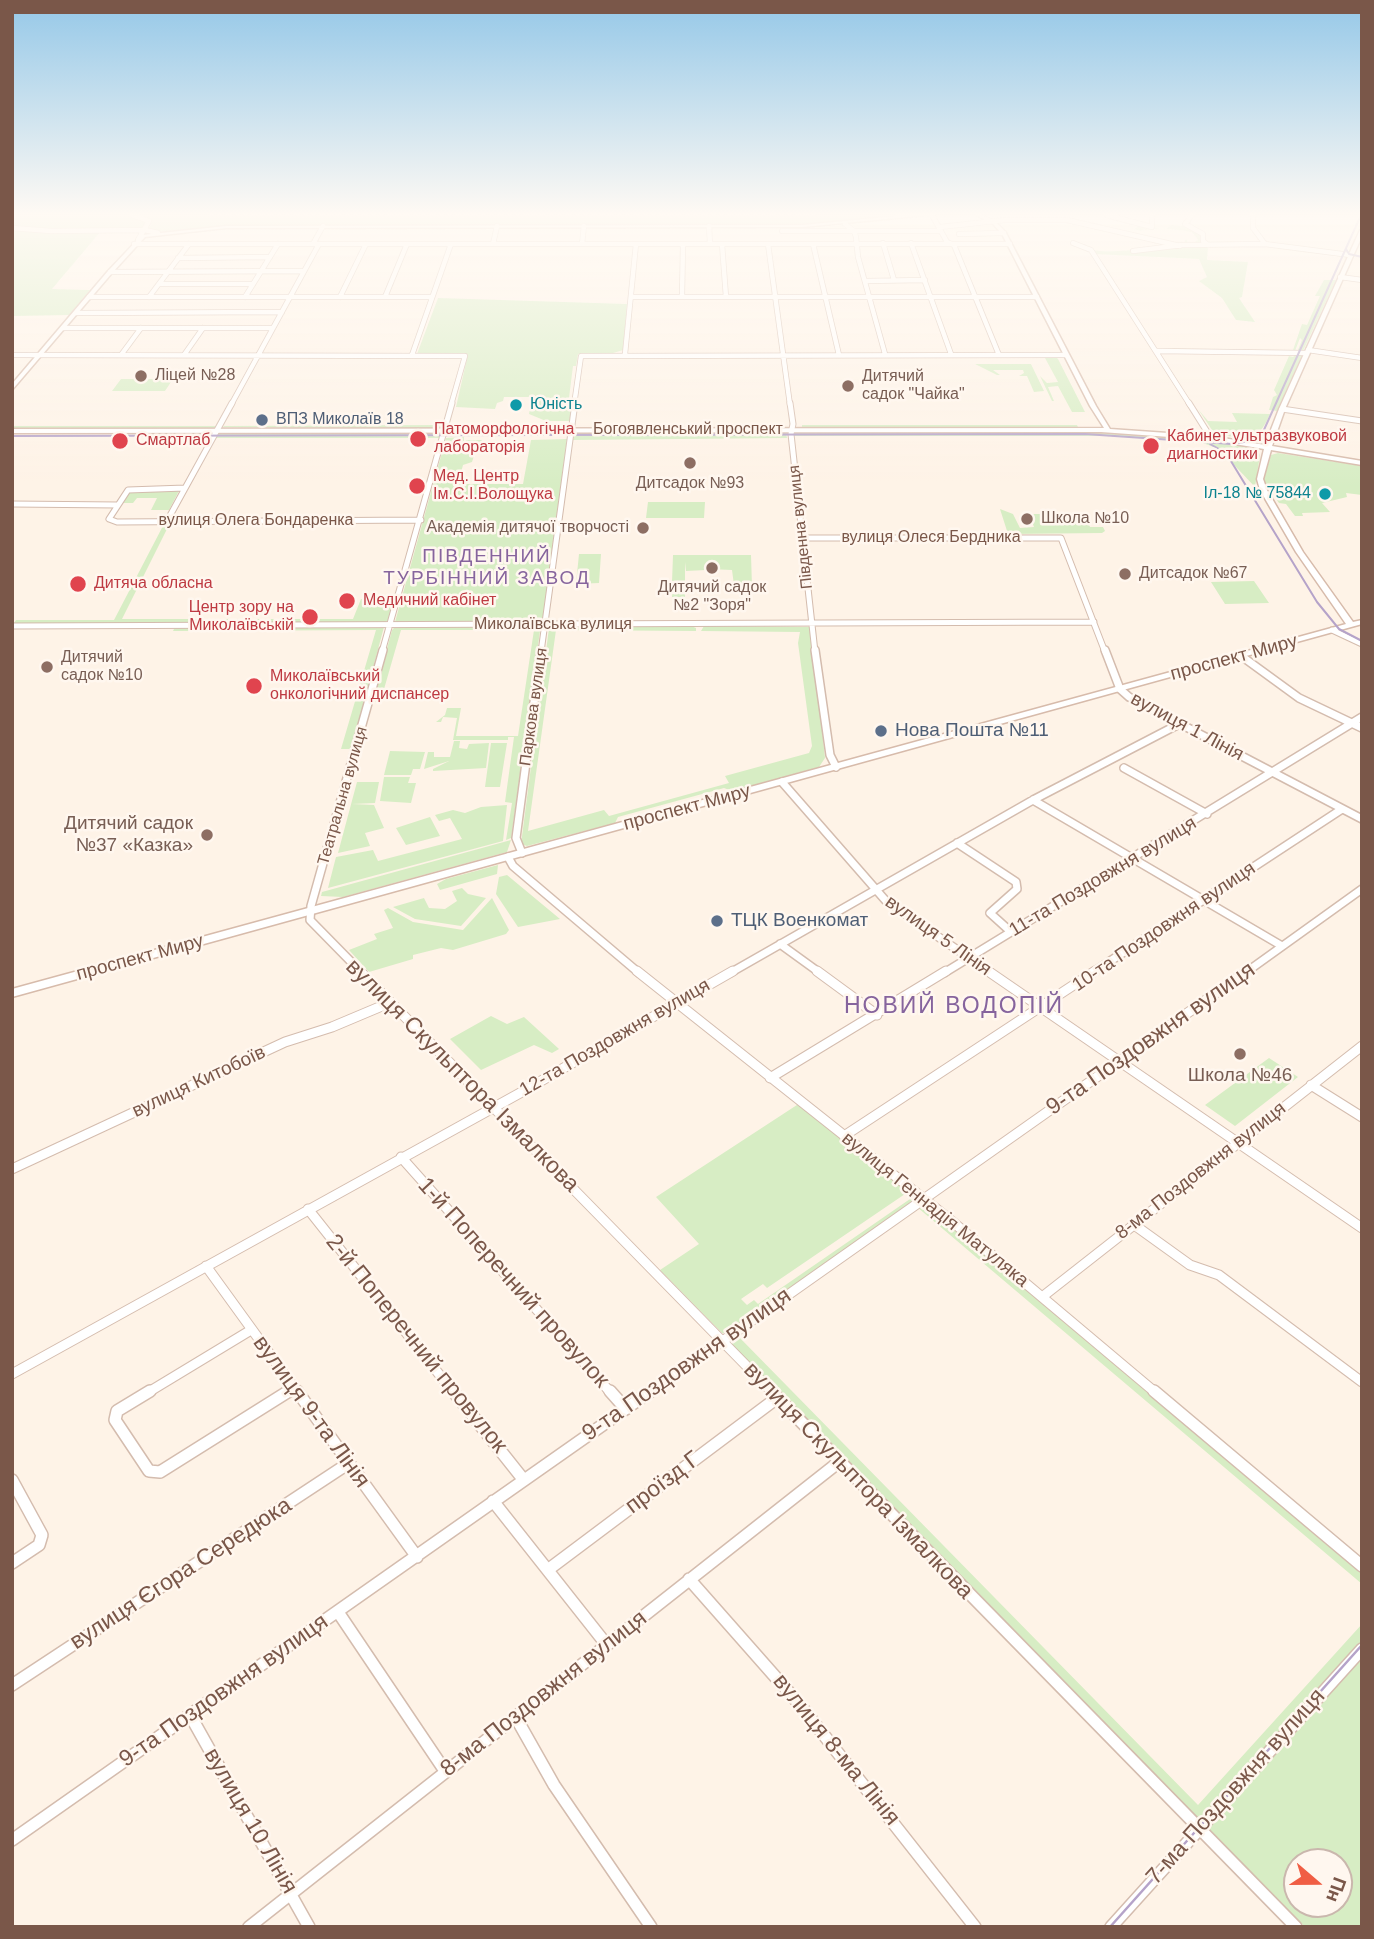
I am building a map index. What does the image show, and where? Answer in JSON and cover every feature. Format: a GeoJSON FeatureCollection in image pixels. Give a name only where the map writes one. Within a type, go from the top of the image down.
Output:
{"type":"FeatureCollection","features":[{"type":"Feature","properties":{"kind":"street"},"geometry":{"type":"LineString","coordinates":[[12,388],[82,305]]}},
{"type":"Feature","properties":{"kind":"street"},"geometry":{"type":"LineString","coordinates":[[167,521],[285,305]]}},
{"type":"Feature","properties":{"kind":"street"},"geometry":{"type":"LineString","coordinates":[[12,355],[412,355],[429,305]]}},
{"type":"Feature","properties":{"kind":"street"},"geometry":{"type":"LineString","coordinates":[[631,305],[625,355],[1066,355]]}},
{"type":"Feature","properties":{"kind":"street","name":"Південна вулиця"},"geometry":{"type":"LineString","coordinates":[[776,305],[784,355],[811,625],[830,755],[836,767]]}},
{"type":"Feature","properties":{"kind":"street"},"geometry":{"type":"LineString","coordinates":[[826,305],[839,355]]}},
{"type":"Feature","properties":{"kind":"street"},"geometry":{"type":"LineString","coordinates":[[871,305],[885,354]]}},
{"type":"Feature","properties":{"kind":"street"},"geometry":{"type":"LineString","coordinates":[[934,305],[951,354]]}},
{"type":"Feature","properties":{"kind":"street"},"geometry":{"type":"LineString","coordinates":[[979,305],[999,355]]}},
{"type":"Feature","properties":{"kind":"street"},"geometry":{"type":"LineString","coordinates":[[1041,305],[1108,430]]}},
{"type":"Feature","properties":{"kind":"street"},"geometry":{"type":"LineString","coordinates":[[1127,305],[1210,438]]}},
{"type":"Feature","properties":{"kind":"street"},"geometry":{"type":"LineString","coordinates":[[1327,305],[1282,409],[1268,447],[1260,485],[1351,625]]}},
{"type":"Feature","properties":{"kind":"street"},"geometry":{"type":"LineString","coordinates":[[76,313],[282,312]]}},
{"type":"Feature","properties":{"kind":"street"},"geometry":{"type":"LineString","coordinates":[[63,328],[273,328]]}},
{"type":"Feature","properties":{"kind":"street"},"geometry":{"type":"LineString","coordinates":[[121,355],[141,328]]}},
{"type":"Feature","properties":{"kind":"street"},"geometry":{"type":"LineString","coordinates":[[184,355],[203,328]]}},
{"type":"Feature","properties":{"kind":"street"},"geometry":{"type":"LineString","coordinates":[[1157,351],[1307,352],[1362,358]]}},
{"type":"Feature","properties":{"kind":"street","name":"Театральна вулиця"},"geometry":{"type":"LineString","coordinates":[[310,912],[465,356],[412,355]]}},
{"type":"Feature","properties":{"kind":"street","name":"Паркова вулиця"},"geometry":{"type":"LineString","coordinates":[[522,853],[516,838],[580,358],[585,355],[625,355]]}},
{"type":"Feature","properties":{"kind":"street"},"geometry":{"type":"LineString","coordinates":[[1282,409],[1362,421]]}},
{"type":"Feature","properties":{"kind":"street"},"geometry":{"type":"LineString","coordinates":[[1100,414],[1128,431]]}},
{"type":"Feature","properties":{"kind":"street","name":"Богоявленський проспект"},"geometry":{"type":"LineString","coordinates":[[12,431],[1108,430],[1210,438],[1362,463]]}},
{"type":"Feature","properties":{"kind":"street","name":"вулиця Олега Бондаренка"},"geometry":{"type":"LineString","coordinates":[[186,488],[131,489],[110,521],[421,520]]}},
{"type":"Feature","properties":{"kind":"street"},"geometry":{"type":"LineString","coordinates":[[12,504],[118,505]]}},
{"type":"Feature","properties":{"kind":"street","name":"вулиця Олеся Бердника"},"geometry":{"type":"LineString","coordinates":[[802,538],[1061,538]]}},
{"type":"Feature","properties":{"kind":"street","name":"вулиця 1 Лінія"},"geometry":{"type":"LineString","coordinates":[[1061,538],[1121,689],[1129,697],[1362,819]]}},
{"type":"Feature","properties":{"kind":"street","name":"Миколаївська вулиця"},"geometry":{"type":"LineString","coordinates":[[12,626],[1094,622]]}},
{"type":"Feature","properties":{"kind":"street","name":"проспект Миру"},"geometry":{"type":"LineString","coordinates":[[12,993],[1362,622]]}},
{"type":"Feature","properties":{"kind":"street"},"geometry":{"type":"LineString","coordinates":[[1332,630],[1362,644]]}},
{"type":"Feature","properties":{"kind":"street"},"geometry":{"type":"LineString","coordinates":[[1240,655],[1299,698],[1362,728]]}},
{"type":"Feature","properties":{"kind":"street","name":"11-та Поздовжня вулиця"},"geometry":{"type":"LineString","coordinates":[[770,1078],[1207,814],[1362,717]]}},
{"type":"Feature","properties":{"kind":"street","name":"12-та Поздовжня вулиця"},"geometry":{"type":"LineString","coordinates":[[12,1374],[520,1093],[1033,800],[1181,723]]}},
{"type":"Feature","properties":{"kind":"street"},"geometry":{"type":"LineString","coordinates":[[1124,768],[1207,814]]}},
{"type":"Feature","properties":{"kind":"street","name":"вулиця 5 Лінія"},"geometry":{"type":"LineString","coordinates":[[782,782],[886,901],[1362,1228]]}},
{"type":"Feature","properties":{"kind":"street"},"geometry":{"type":"LineString","coordinates":[[1033,800],[1282,946]]}},
{"type":"Feature","properties":{"kind":"street","name":"10-та Поздовжня вулиця"},"geometry":{"type":"LineString","coordinates":[[844,1136],[1342,809]]}},
{"type":"Feature","properties":{"kind":"street"},"geometry":{"type":"LineString","coordinates":[[957,843],[1016,882],[1017,889],[990,913],[1011,932]]}},
{"type":"Feature","properties":{"kind":"street","name":"вулиця Геннадія Матуляка"},"geometry":{"type":"LineString","coordinates":[[508,857],[513,866],[675,1004],[922,1198],[1362,1566]]}},
{"type":"Feature","properties":{"kind":"street","name":"9-та Поздовжня вулиця"},"geometry":{"type":"LineString","coordinates":[[12,1840],[417,1557],[523,1479],[922,1198],[1122,1061],[1362,889]]}},
{"type":"Feature","properties":{"kind":"street","name":"вулиця Скульптора Ізмалкова"},"geometry":{"type":"LineString","coordinates":[[310,912],[310,920],[315,927],[1296,1927]]}},
{"type":"Feature","properties":{"kind":"street"},"geometry":{"type":"LineString","coordinates":[[780,944],[877,1015]]}},
{"type":"Feature","properties":{"kind":"street","name":"вулиця Китобоїв"},"geometry":{"type":"LineString","coordinates":[[12,1170],[285,1042],[332,1027],[389,1003]]}},
{"type":"Feature","properties":{"kind":"street","name":"8-ма Поздовжня вулиця"},"geometry":{"type":"LineString","coordinates":[[1042,1297],[1362,1046]]}},
{"type":"Feature","properties":{"kind":"street"},"geometry":{"type":"LineString","coordinates":[[1311,1085],[1362,1117]]}},
{"type":"Feature","properties":{"kind":"street","name":"1-й Поперечний провулок"},"geometry":{"type":"LineString","coordinates":[[401,1157],[626,1409]]}},
{"type":"Feature","properties":{"kind":"street","name":"2-й Поперечний провулок"},"geometry":{"type":"LineString","coordinates":[[308,1209],[523,1479]]}},
{"type":"Feature","properties":{"kind":"street"},"geometry":{"type":"LineString","coordinates":[[1133,1224],[1190,1265],[1219,1275],[1362,1382]]}},
{"type":"Feature","properties":{"kind":"street","name":"вулиця 9-та Лінія"},"geometry":{"type":"LineString","coordinates":[[205,1266],[417,1557]]}},
{"type":"Feature","properties":{"kind":"street"},"geometry":{"type":"LineString","coordinates":[[251,1330],[117,1411],[115,1420],[149,1471],[160,1472],[294,1388]]}},
{"type":"Feature","properties":{"kind":"street","name":"проїзд Г"},"geometry":{"type":"LineString","coordinates":[[549,1569],[778,1398]]}},
{"type":"Feature","properties":{"kind":"street","name":"8-ма Поздовжня вулиця"},"geometry":{"type":"LineString","coordinates":[[249,1927],[839,1462]]}},
{"type":"Feature","properties":{"kind":"street","name":"вулиця Єгора Середюка"},"geometry":{"type":"LineString","coordinates":[[12,1685],[349,1463]]}},
{"type":"Feature","properties":{"kind":"street"},"geometry":{"type":"LineString","coordinates":[[12,1480],[43,1535],[39,1545],[12,1563]]}},
{"type":"Feature","properties":{"kind":"street"},"geometry":{"type":"LineString","coordinates":[[494,1501],[606,1644]]}},
{"type":"Feature","properties":{"kind":"street","name":"вулиця 8-ма Лінія"},"geometry":{"type":"LineString","coordinates":[[689,1579],[740,1633],[871,1791],[975,1927]]}},
{"type":"Feature","properties":{"kind":"street"},"geometry":{"type":"LineString","coordinates":[[338,1612],[445,1771]]}},
{"type":"Feature","properties":{"kind":"street","name":"7-ма Поздовжня вулиця"},"geometry":{"type":"LineString","coordinates":[[1111,1927],[1362,1649]]}},
{"type":"Feature","properties":{"kind":"street","name":"вулиця 10 Лінія"},"geometry":{"type":"LineString","coordinates":[[190,1715],[309,1927]]}},
{"type":"Feature","properties":{"kind":"street"},"geometry":{"type":"LineString","coordinates":[[516,1716],[554,1785],[650,1927]]}},
{"type":"Feature","properties":{"kind":"green space"},"geometry":{"type":"Polygon","coordinates":[[[12,305],[77,305],[69,315],[12,316],[12,305]]]}},
{"type":"Feature","properties":{"kind":"green space"},"geometry":{"type":"Polygon","coordinates":[[[435,305],[627,305],[623,350],[610,354],[578,354],[576,366],[573,366],[569,398],[573,401],[570,421],[546,421],[529,414],[532,397],[504,397],[495,409],[456,407],[468,354],[417,354],[435,305]]]}},
{"type":"Feature","properties":{"kind":"green space"},"geometry":{"type":"Polygon","coordinates":[[[1227,305],[1244,305],[1255,322],[1236,320],[1227,305]]]}},
{"type":"Feature","properties":{"kind":"green space"},"geometry":{"type":"Polygon","coordinates":[[[1316,305],[1324,305],[1303,351],[1297,352],[1302,340],[1300,338],[1295,351],[1286,351],[1293,350],[1302,324],[1307,325],[1316,305]]]}},
{"type":"Feature","properties":{"kind":"green space"},"geometry":{"type":"Polygon","coordinates":[[[1054,355],[1085,412],[1072,412],[1058,386],[1048,387],[1052,401],[1040,376],[1047,383],[1058,382],[1045,358],[1031,358],[1054,355]]]}},
{"type":"Feature","properties":{"kind":"green space"},"geometry":{"type":"Polygon","coordinates":[[[1302,355],[1277,411],[1269,410],[1273,397],[1277,395],[1274,390],[1289,356],[1302,355]]]}},
{"type":"Feature","properties":{"kind":"green space"},"geometry":{"type":"Polygon","coordinates":[[[975,364],[1031,364],[1044,391],[1034,392],[1027,376],[1019,376],[1024,373],[1023,370],[993,370],[1000,375],[997,375],[975,364]]]}},
{"type":"Feature","properties":{"kind":"green space"},"geometry":{"type":"Polygon","coordinates":[[[121,379],[173,379],[165,391],[112,391],[121,379]]]}},
{"type":"Feature","properties":{"kind":"green space"},"geometry":{"type":"Polygon","coordinates":[[[1198,409],[1208,421],[1237,422],[1232,413],[1270,414],[1260,431],[1254,436],[1242,438],[1214,433],[1198,409]]]}},
{"type":"Feature","properties":{"kind":"green space"},"geometry":{"type":"Polygon","coordinates":[[[446,425],[442,428],[223,427],[224,426],[446,425]]]}},
{"type":"Feature","properties":{"kind":"green space"},"geometry":{"type":"Polygon","coordinates":[[[1077,425],[1078,427],[802,427],[1077,425]]]}},
{"type":"Feature","properties":{"kind":"green space"},"geometry":{"type":"Polygon","coordinates":[[[12,426],[217,426],[212,429],[12,426]]]}},
{"type":"Feature","properties":{"kind":"green space"},"geometry":{"type":"Polygon","coordinates":[[[438,432],[440,438],[215,438],[220,433],[438,432]]]}},
{"type":"Feature","properties":{"kind":"green space"},"geometry":{"type":"Polygon","coordinates":[[[575,432],[783,432],[787,438],[573,440],[575,432]]]}},
{"type":"Feature","properties":{"kind":"green space"},"geometry":{"type":"Polygon","coordinates":[[[795,432],[1128,433],[1228,442],[1257,448],[1260,455],[1255,487],[1219,449],[1200,442],[1117,436],[794,436],[795,432]]]}},
{"type":"Feature","properties":{"kind":"green space"},"geometry":{"type":"Polygon","coordinates":[[[464,437],[464,445],[466,440],[482,440],[480,448],[463,448],[461,453],[475,453],[472,462],[463,465],[458,484],[523,484],[531,440],[567,439],[542,622],[395,622],[446,438],[464,437]]]}},
{"type":"Feature","properties":{"kind":"green space"},"geometry":{"type":"Polygon","coordinates":[[[1278,453],[1362,466],[1362,495],[1346,493],[1347,497],[1322,503],[1330,512],[1302,513],[1303,516],[1295,516],[1286,504],[1279,503],[1268,488],[1264,487],[1263,480],[1271,455],[1278,453]]]}},
{"type":"Feature","properties":{"kind":"green space"},"geometry":{"type":"Polygon","coordinates":[[[180,489],[169,510],[151,510],[157,498],[137,498],[133,503],[123,503],[131,490],[180,489]]]}},
{"type":"Feature","properties":{"kind":"green space"},"geometry":{"type":"Polygon","coordinates":[[[648,502],[705,502],[704,518],[646,518],[648,502]]]}},
{"type":"Feature","properties":{"kind":"green space"},"geometry":{"type":"Polygon","coordinates":[[[1000,509],[1013,514],[1020,528],[1034,527],[1029,514],[1084,514],[1090,527],[1103,527],[1105,531],[1008,534],[1000,509]]]}},
{"type":"Feature","properties":{"kind":"green space"},"geometry":{"type":"Polygon","coordinates":[[[165,522],[170,523],[122,619],[353,619],[361,599],[395,598],[389,620],[382,623],[14,623],[16,620],[114,620],[165,522]]]}},
{"type":"Feature","properties":{"kind":"green space"},"geometry":{"type":"Polygon","coordinates":[[[579,554],[601,554],[599,583],[576,584],[579,554]]]}},
{"type":"Feature","properties":{"kind":"green space"},"geometry":{"type":"Polygon","coordinates":[[[673,555],[751,555],[752,587],[750,584],[734,585],[732,570],[708,569],[706,562],[706,570],[686,571],[685,562],[685,590],[682,591],[685,591],[685,597],[672,597],[673,583],[683,582],[672,582],[673,555]]]}},
{"type":"Feature","properties":{"kind":"green space"},"geometry":{"type":"Polygon","coordinates":[[[1254,581],[1269,603],[1225,604],[1211,582],[1254,581]]]}},
{"type":"Feature","properties":{"kind":"green space"},"geometry":{"type":"Polygon","coordinates":[[[532,626],[540,631],[511,838],[506,840],[512,803],[505,802],[514,737],[508,737],[508,740],[453,740],[457,718],[443,717],[441,722],[436,722],[445,715],[447,708],[461,708],[456,736],[518,736],[534,630],[401,630],[380,703],[373,701],[395,627],[532,626]]]}},
{"type":"Feature","properties":{"kind":"green space"},"geometry":{"type":"Polygon","coordinates":[[[704,626],[811,627],[825,758],[819,767],[732,791],[724,788],[618,817],[615,823],[527,846],[521,844],[549,628],[696,628],[696,631],[556,630],[528,831],[604,810],[609,816],[729,783],[725,776],[809,753],[812,746],[798,643],[800,632],[701,631],[704,626]]]}},
{"type":"Feature","properties":{"kind":"green space"},"geometry":{"type":"Polygon","coordinates":[[[175,627],[384,627],[351,749],[341,749],[376,630],[173,631],[175,627]]]}},
{"type":"Feature","properties":{"kind":"green space"},"geometry":{"type":"Polygon","coordinates":[[[454,741],[460,741],[459,748],[467,749],[469,744],[489,743],[486,768],[433,771],[449,761],[424,769],[428,752],[434,752],[434,757],[450,757],[454,741]]]}},
{"type":"Feature","properties":{"kind":"green space"},"geometry":{"type":"Polygon","coordinates":[[[491,743],[507,743],[500,787],[485,787],[491,743]]]}},
{"type":"Feature","properties":{"kind":"green space"},"geometry":{"type":"Polygon","coordinates":[[[390,751],[425,752],[420,769],[413,769],[411,775],[384,775],[390,751]]]}},
{"type":"Feature","properties":{"kind":"green space"},"geometry":{"type":"Polygon","coordinates":[[[384,777],[410,777],[408,783],[416,783],[411,803],[380,801],[384,777]]]}},
{"type":"Feature","properties":{"kind":"green space"},"geometry":{"type":"Polygon","coordinates":[[[357,782],[379,782],[375,803],[352,804],[374,805],[384,828],[365,833],[370,846],[338,853],[357,782]]]}},
{"type":"Feature","properties":{"kind":"green space"},"geometry":{"type":"Polygon","coordinates":[[[507,805],[503,841],[328,888],[336,857],[373,850],[378,861],[462,839],[450,818],[439,821],[435,815],[453,810],[465,813],[481,807],[507,805]]]}},
{"type":"Feature","properties":{"kind":"green space"},"geometry":{"type":"Polygon","coordinates":[[[430,817],[440,836],[406,845],[396,828],[430,817]]]}},
{"type":"Feature","properties":{"kind":"green space"},"geometry":{"type":"Polygon","coordinates":[[[511,840],[507,852],[343,897],[321,896],[322,892],[511,840]]]}},
{"type":"Feature","properties":{"kind":"green space"},"geometry":{"type":"Polygon","coordinates":[[[498,865],[497,874],[440,890],[437,884],[446,879],[498,865]]]}},
{"type":"Feature","properties":{"kind":"green space"},"geometry":{"type":"Polygon","coordinates":[[[507,875],[560,919],[518,927],[496,894],[499,877],[507,875]]]}},
{"type":"Feature","properties":{"kind":"green space"},"geometry":{"type":"Polygon","coordinates":[[[462,888],[468,894],[486,898],[461,926],[415,919],[393,907],[424,898],[429,908],[445,909],[457,901],[452,891],[462,888]]]}},
{"type":"Feature","properties":{"kind":"green space"},"geometry":{"type":"Polygon","coordinates":[[[492,898],[509,930],[506,934],[453,950],[441,948],[413,955],[413,959],[369,972],[349,950],[377,939],[374,934],[393,928],[384,910],[388,908],[413,922],[463,930],[492,898]]]}},
{"type":"Feature","properties":{"kind":"green space"},"geometry":{"type":"Polygon","coordinates":[[[491,1016],[507,1024],[524,1017],[559,1049],[552,1053],[534,1045],[481,1070],[450,1039],[491,1016]]]}},
{"type":"Feature","properties":{"kind":"green space"},"geometry":{"type":"Polygon","coordinates":[[[1269,1058],[1298,1077],[1235,1126],[1205,1105],[1269,1058]]]}},
{"type":"Feature","properties":{"kind":"green space"},"geometry":{"type":"Polygon","coordinates":[[[800,1103],[915,1199],[730,1333],[722,1333],[660,1270],[699,1244],[656,1197],[800,1103]],[[905,1194],[767,1288],[763,1284],[741,1299],[747,1305],[754,1300],[758,1304],[910,1199],[905,1194]]]}},
{"type":"Feature","properties":{"kind":"green space"},"geometry":{"type":"Polygon","coordinates":[[[921,1204],[927,1205],[1362,1569],[1362,1584],[917,1207],[921,1204]]]}},
{"type":"Feature","properties":{"kind":"green space"},"geometry":{"type":"Polygon","coordinates":[[[738,1336],[1198,1805],[1362,1624],[1362,1927],[1305,1927],[1296,1918],[1353,1918],[1353,1848],[1283,1848],[1283,1905],[731,1345],[733,1339],[738,1336]]]}},
{"type":"Feature","properties":{"kind":"tram line"},"geometry":{"type":"LineString","coordinates":[[12,436],[1085,434],[1232,444],[1244,442],[1263,432],[1320,305]]}},
{"type":"Feature","properties":{"kind":"tram line"},"geometry":{"type":"LineString","coordinates":[[1210,444],[1226,453],[1317,602],[1339,629],[1362,641]]}},
{"type":"Feature","properties":{"kind":"tram line"},"geometry":{"type":"LineString","coordinates":[[1110,1927],[1362,1645]]}},
{"type":"Feature","properties":{"kind":"place","name":"Ліцей №28"},"geometry":{"type":"Point","coordinates":[141,376]}},
{"type":"Feature","properties":{"kind":"place","name":"Дитячий садок \"Чайка\""},"geometry":{"type":"Point","coordinates":[848,386]}},
{"type":"Feature","properties":{"kind":"place","name":"Юність"},"geometry":{"type":"Point","coordinates":[516,405]}},
{"type":"Feature","properties":{"kind":"place","name":"ВПЗ Миколаїв 18"},"geometry":{"type":"Point","coordinates":[262,420]}},
{"type":"Feature","properties":{"kind":"place","name":"Патоморфологічна лабораторія"},"geometry":{"type":"Point","coordinates":[418,439]}},
{"type":"Feature","properties":{"kind":"place","name":"Смартлаб"},"geometry":{"type":"Point","coordinates":[120,441]}},
{"type":"Feature","properties":{"kind":"place","name":"Кабинет ультразвуковой диагностики"},"geometry":{"type":"Point","coordinates":[1151,446]}},
{"type":"Feature","properties":{"kind":"place","name":"Дитсадок №93"},"geometry":{"type":"Point","coordinates":[690,463]}},
{"type":"Feature","properties":{"kind":"place","name":"Мед. Центр Ім.С.І.Волощука"},"geometry":{"type":"Point","coordinates":[417,486]}},
{"type":"Feature","properties":{"kind":"place","name":"Іл-18 № 75844"},"geometry":{"type":"Point","coordinates":[1325,494]}},
{"type":"Feature","properties":{"kind":"place","name":"Школа №10"},"geometry":{"type":"Point","coordinates":[1027,519]}},
{"type":"Feature","properties":{"kind":"place","name":"Академія дитячої творчості"},"geometry":{"type":"Point","coordinates":[643,528]}},
{"type":"Feature","properties":{"kind":"place","name":"Дитячий садок №2 \"Зоря\""},"geometry":{"type":"Point","coordinates":[712,568]}},
{"type":"Feature","properties":{"kind":"place","name":"Дитсадок №67"},"geometry":{"type":"Point","coordinates":[1125,574]}},
{"type":"Feature","properties":{"kind":"place","name":"Дитяча обласна"},"geometry":{"type":"Point","coordinates":[78,584]}},
{"type":"Feature","properties":{"kind":"place","name":"Медичний кабінет"},"geometry":{"type":"Point","coordinates":[347,601]}},
{"type":"Feature","properties":{"kind":"place","name":"Центр зору на Миколаївській"},"geometry":{"type":"Point","coordinates":[310,617]}},
{"type":"Feature","properties":{"kind":"place","name":"Дитячий садок №10"},"geometry":{"type":"Point","coordinates":[47,667]}},
{"type":"Feature","properties":{"kind":"place","name":"Миколаївський онкологічний диспансер"},"geometry":{"type":"Point","coordinates":[254,686]}},
{"type":"Feature","properties":{"kind":"place","name":"Нова Пошта №11"},"geometry":{"type":"Point","coordinates":[881,731]}},
{"type":"Feature","properties":{"kind":"place","name":"Дитячий садок №37 «Казка»"},"geometry":{"type":"Point","coordinates":[207,835]}},
{"type":"Feature","properties":{"kind":"place","name":"ТЦК Военкомат"},"geometry":{"type":"Point","coordinates":[717,921]}},
{"type":"Feature","properties":{"kind":"place","name":"Школа №46"},"geometry":{"type":"Point","coordinates":[1240,1054]}},
{"type":"Feature","properties":{"kind":"district","name":"ПІВДЕННИЙ ТУРБІННИЙ ЗАВОД"},"geometry":{"type":"Point","coordinates":[487,568]}},
{"type":"Feature","properties":{"kind":"district","name":"НОВИЙ ВОДОПІЙ"},"geometry":{"type":"Point","coordinates":[954,1007]}}]}
